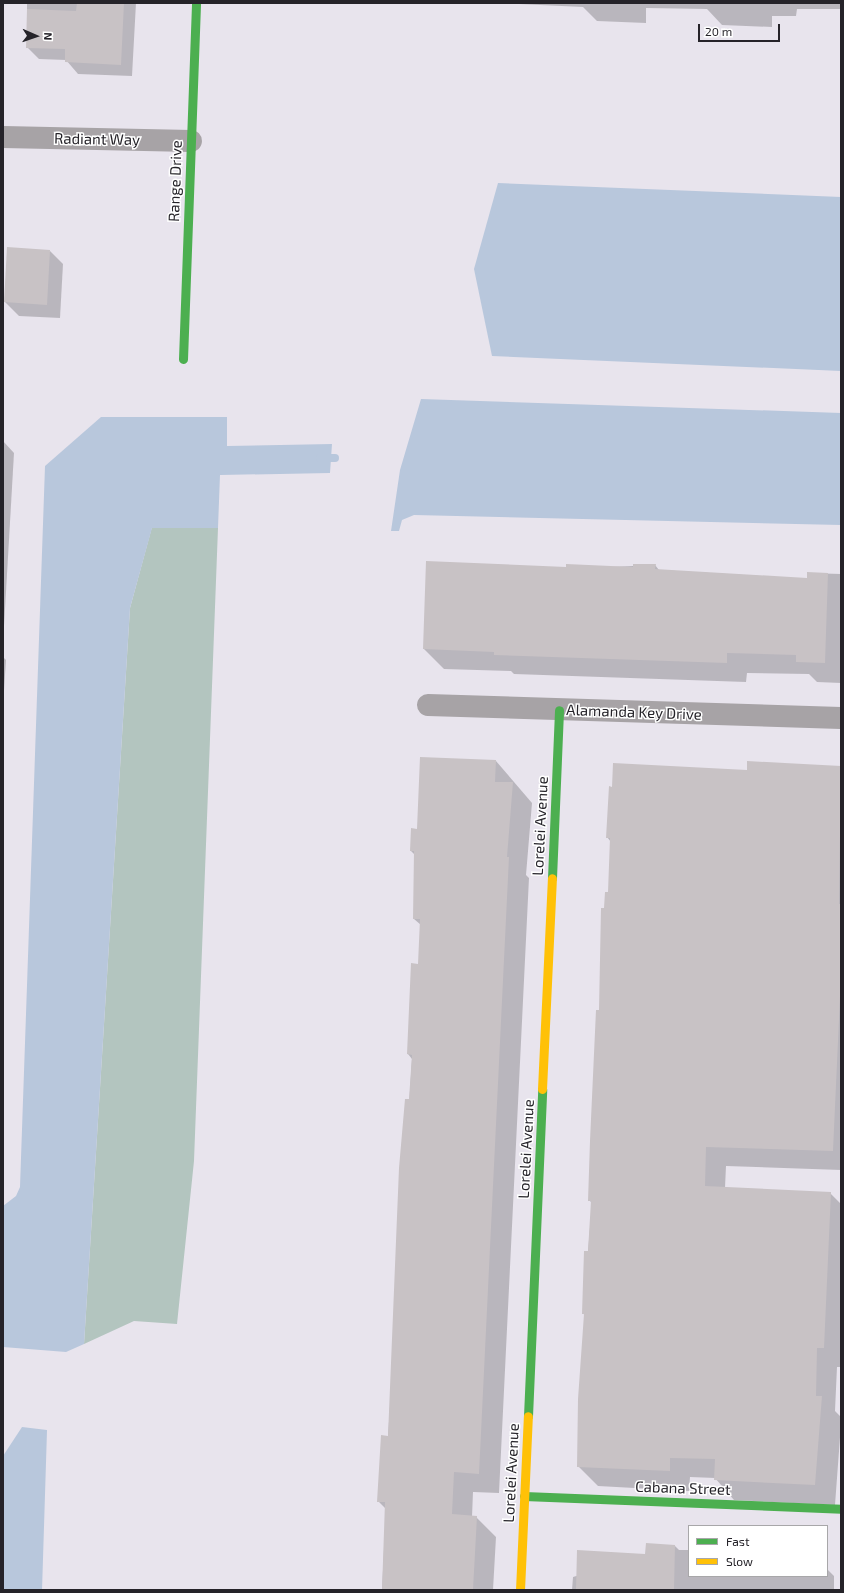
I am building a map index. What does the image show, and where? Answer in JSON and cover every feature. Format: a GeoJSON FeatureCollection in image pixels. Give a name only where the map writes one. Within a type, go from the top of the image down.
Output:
{"type":"FeatureCollection","features":[{"type":"Feature","properties":{"kind":"street","name":"Range Drive"},"geometry":{"type":"LineString","coordinates":[[182,359],[196,3]]}},
{"type":"Feature","properties":{"kind":"street","name":"Radiant Way"},"geometry":{"type":"LineString","coordinates":[[3,137],[191,140]]}},
{"type":"Feature","properties":{"kind":"street","name":"Alamanda Key Drive"},"geometry":{"type":"LineString","coordinates":[[428,706],[841,718]]}},
{"type":"Feature","properties":{"kind":"street","name":"Lorelei Avenue"},"geometry":{"type":"LineString","coordinates":[[520,1590],[559,710]]}},
{"type":"Feature","properties":{"kind":"street","name":"Cabana Street"},"geometry":{"type":"LineString","coordinates":[[524,1496],[841,1509]]}},
{"type":"Feature","properties":{"kind":"shaded area"},"geometry":{"type":"Polygon","coordinates":[[[152,527],[218,528],[194,1161],[177,1324],[134,1321],[84,1344],[130,608],[152,527]]]}},
{"type":"Feature","properties":{"kind":"water"},"geometry":{"type":"Polygon","coordinates":[[[498,183],[841,197],[841,371],[492,356],[474,269],[498,183]]]}},
{"type":"Feature","properties":{"kind":"water"},"geometry":{"type":"Polygon","coordinates":[[[421,399],[841,413],[841,525],[414,515],[402,520],[399,531],[391,531],[400,470],[421,399]]]}},
{"type":"Feature","properties":{"kind":"water"},"geometry":{"type":"Polygon","coordinates":[[[101,417],[227,417],[227,446],[332,444],[330,473],[220,475],[218,528],[152,528],[130,608],[84,1344],[66,1352],[3,1347],[3,1206],[16,1196],[20,1187],[45,466],[101,417]]]}},
{"type":"Feature","properties":{"kind":"water"},"geometry":{"type":"Polygon","coordinates":[[[22,1427],[47,1430],[42,1590],[3,1590],[3,1456],[22,1427]]]}},
{"type":"Feature","properties":{"kind":"building"},"geometry":{"type":"Polygon","coordinates":[[[77,3],[124,3],[121,65],[65,62],[65,49],[26,48],[27,9],[76,11],[77,3]]]}},
{"type":"Feature","properties":{"kind":"building"},"geometry":{"type":"Polygon","coordinates":[[[7,247],[50,250],[47,305],[4,302],[7,247]]]}},
{"type":"Feature","properties":{"kind":"building"},"geometry":{"type":"Polygon","coordinates":[[[426,561],[566,567],[566,564],[633,567],[633,564],[656,564],[655,569],[807,578],[807,572],[828,573],[825,663],[796,662],[796,655],[727,653],[727,663],[494,655],[494,652],[423,649],[426,561]]]}},
{"type":"Feature","properties":{"kind":"building"},"geometry":{"type":"Polygon","coordinates":[[[420,757],[496,760],[495,782],[513,782],[507,857],[509,857],[479,1474],[454,1472],[452,1514],[477,1516],[473,1590],[382,1590],[385,1502],[377,1502],[381,1435],[388,1436],[399,1168],[405,1099],[409,1099],[412,1055],[407,1054],[411,963],[418,964],[420,919],[413,919],[414,851],[410,851],[411,828],[417,829],[420,757]]]}},
{"type":"Feature","properties":{"kind":"building"},"geometry":{"type":"Polygon","coordinates":[[[747,761],[841,766],[839,904],[841,904],[841,975],[833,1151],[706,1147],[705,1186],[831,1192],[824,1348],[817,1348],[816,1396],[822,1396],[815,1485],[714,1480],[715,1459],[670,1458],[670,1471],[577,1467],[578,1399],[584,1314],[582,1314],[584,1251],[588,1251],[591,1201],[588,1201],[590,1141],[596,1010],[599,1010],[601,908],[604,908],[605,892],[608,892],[610,838],[606,838],[609,786],[612,787],[613,763],[747,770],[747,761]]]}},
{"type":"Feature","properties":{"kind":"building"},"geometry":{"type":"Polygon","coordinates":[[[646,1543],[675,1545],[674,1590],[576,1590],[577,1550],[645,1554],[646,1543]]]}},
{"type":"Feature","properties":{"kind":"waterway"},"geometry":{"type":"LineString","coordinates":[[320,458],[335,458]]}},
{"type":"Feature","properties":{"kind":"traffic: fast"},"geometry":{"type":"LineString","coordinates":[[183,359],[196,3]]}},
{"type":"Feature","properties":{"kind":"traffic: fast"},"geometry":{"type":"LineString","coordinates":[[552,878],[559,710]]}},
{"type":"Feature","properties":{"kind":"traffic: fast"},"geometry":{"type":"LineString","coordinates":[[528,1416],[542,1089]]}},
{"type":"Feature","properties":{"kind":"traffic: fast"},"geometry":{"type":"LineString","coordinates":[[524,1496],[841,1509]]}},
{"type":"Feature","properties":{"kind":"traffic: slow"},"geometry":{"type":"LineString","coordinates":[[542,1089],[552,878]]}},
{"type":"Feature","properties":{"kind":"traffic: slow"},"geometry":{"type":"LineString","coordinates":[[520,1590],[528,1416]]}}]}
